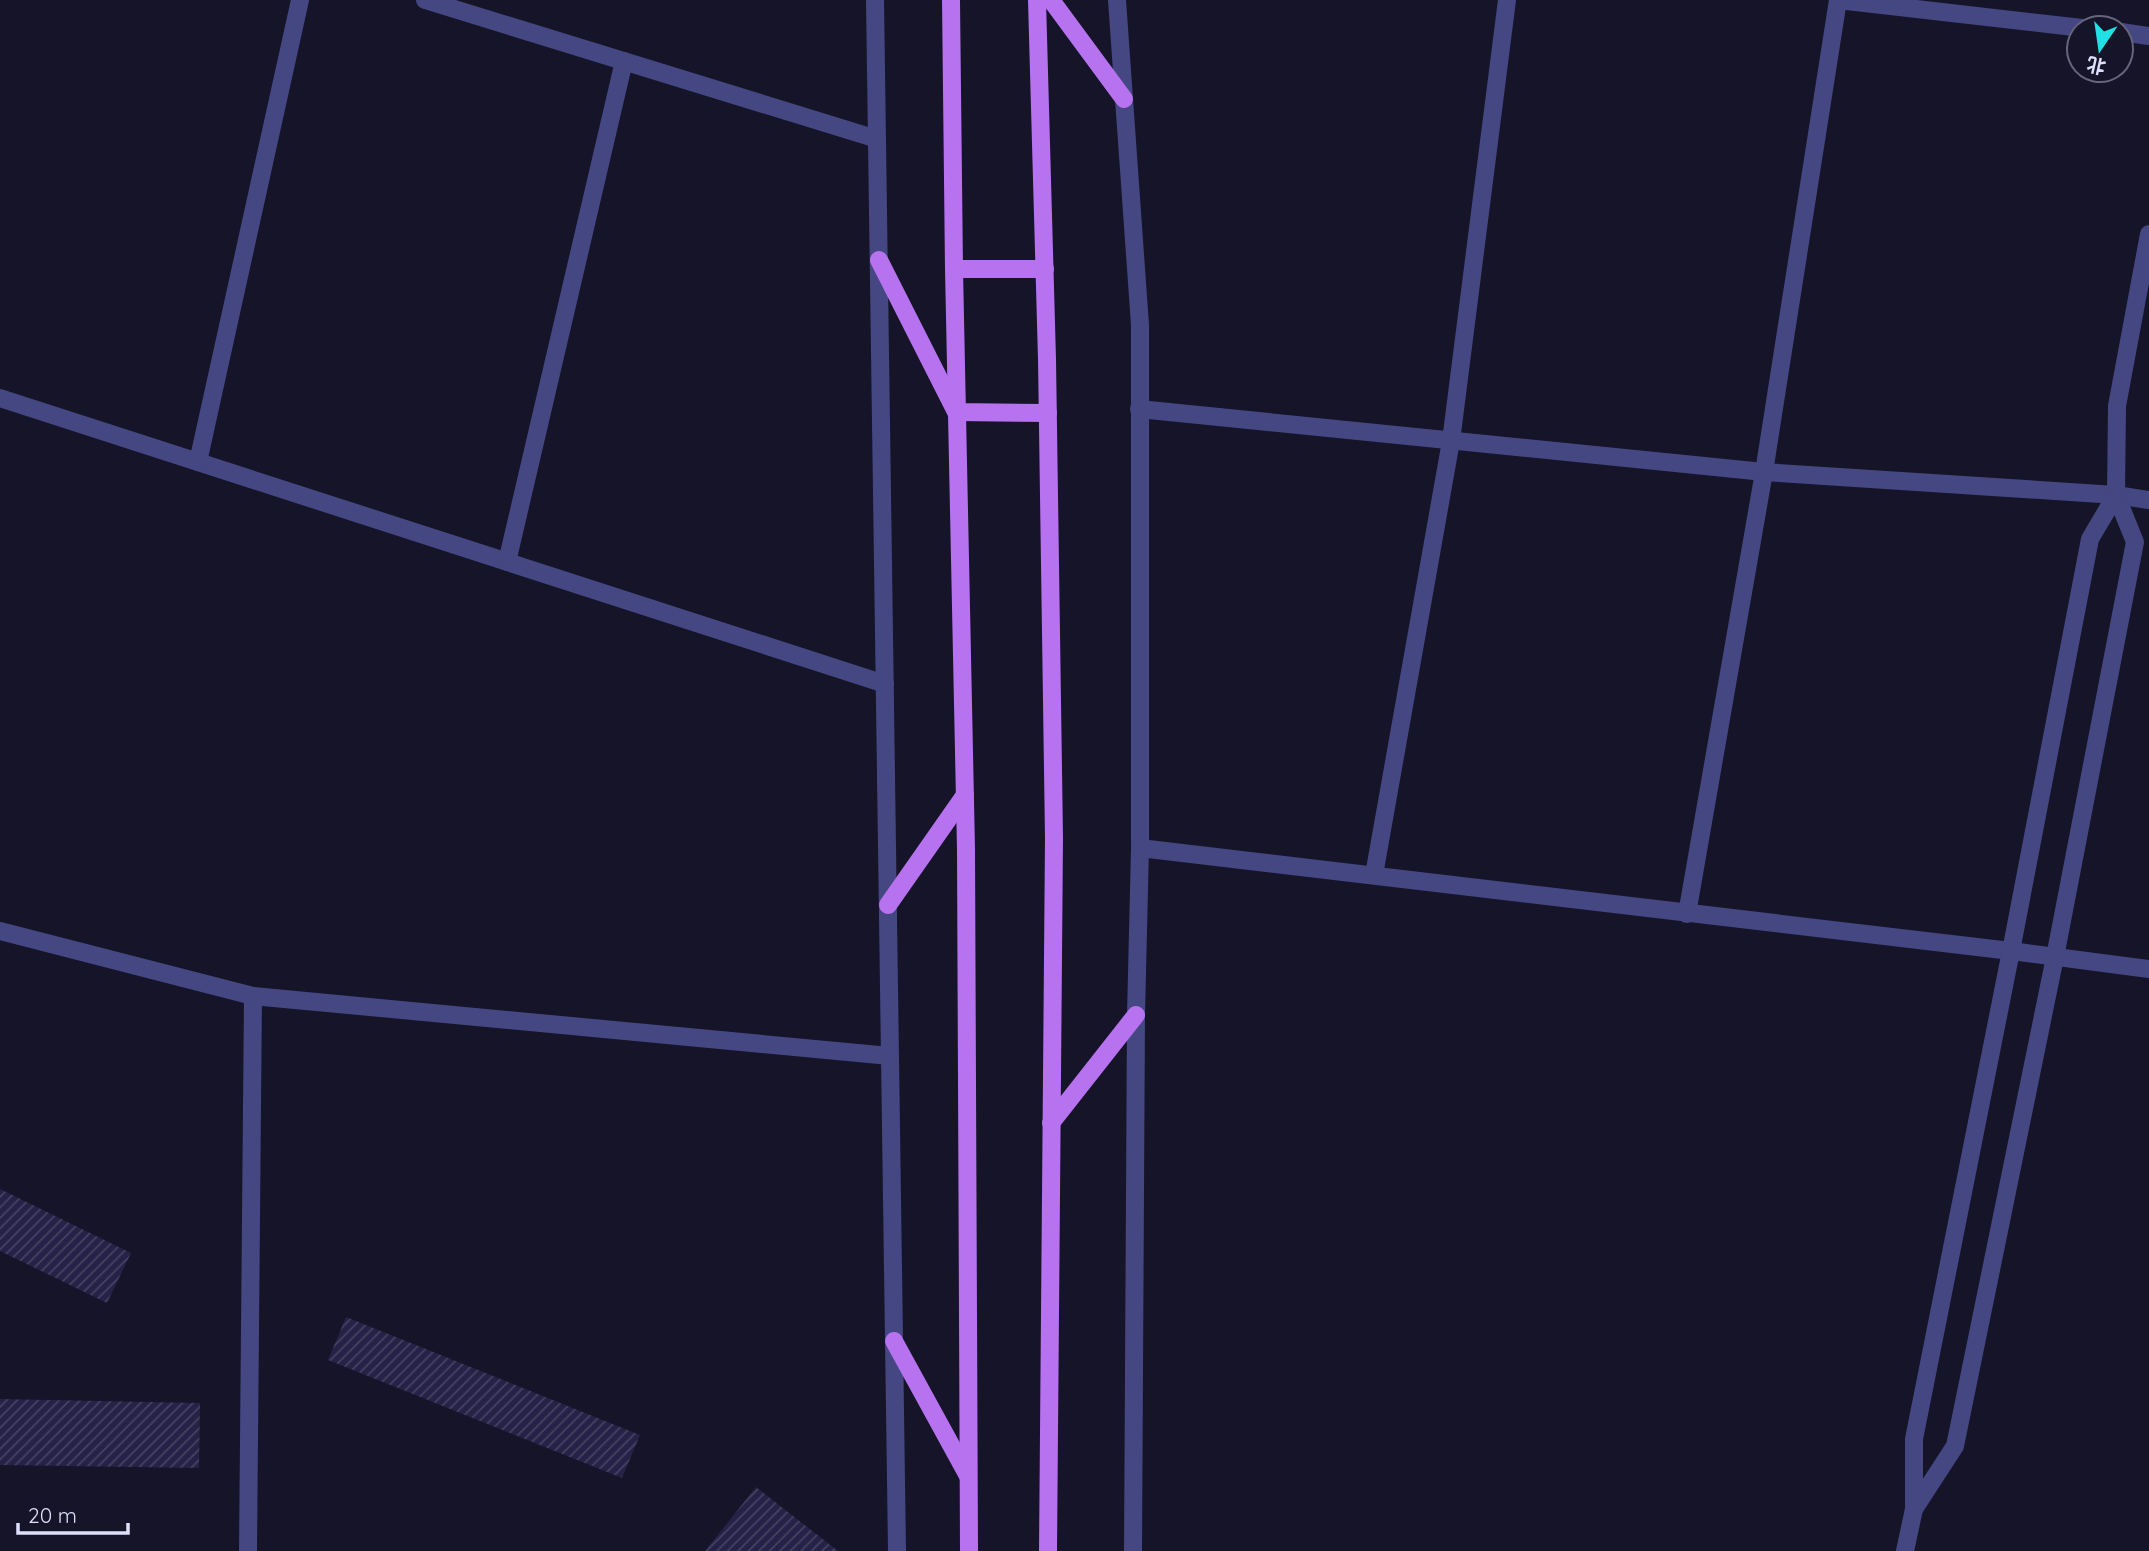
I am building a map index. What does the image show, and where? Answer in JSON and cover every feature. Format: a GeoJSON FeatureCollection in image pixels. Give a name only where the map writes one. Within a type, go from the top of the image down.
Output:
{"type":"FeatureCollection","features":[{"type":"Feature","properties":{"kind":"main road"},"geometry":{"type":"LineString","coordinates":[[951,0],[956,412],[965,795],[970,1551]]}},
{"type":"Feature","properties":{"kind":"main road"},"geometry":{"type":"LineString","coordinates":[[1037,0],[1048,412],[1054,838],[1048,1551]]}},
{"type":"Feature","properties":{"kind":"main road"},"geometry":{"type":"LineString","coordinates":[[1051,0],[1124,99]]}},
{"type":"Feature","properties":{"kind":"main road"},"geometry":{"type":"LineString","coordinates":[[879,260],[956,412]]}},
{"type":"Feature","properties":{"kind":"main road"},"geometry":{"type":"LineString","coordinates":[[954,269],[1045,269]]}},
{"type":"Feature","properties":{"kind":"main road"},"geometry":{"type":"LineString","coordinates":[[956,412],[1048,412]]}},
{"type":"Feature","properties":{"kind":"main road"},"geometry":{"type":"LineString","coordinates":[[888,905],[965,795]]}},
{"type":"Feature","properties":{"kind":"main road"},"geometry":{"type":"LineString","coordinates":[[1051,1123],[1136,1015]]}},
{"type":"Feature","properties":{"kind":"main road"},"geometry":{"type":"LineString","coordinates":[[894,1341],[969,1478]]}},
{"type":"Feature","properties":{"kind":"street"},"geometry":{"type":"LineString","coordinates":[[198,463],[300,0]]}},
{"type":"Feature","properties":{"kind":"street"},"geometry":{"type":"LineString","coordinates":[[425,0],[877,139]]}},
{"type":"Feature","properties":{"kind":"street"},"geometry":{"type":"LineString","coordinates":[[875,0],[897,1551]]}},
{"type":"Feature","properties":{"kind":"street"},"geometry":{"type":"LineString","coordinates":[[1117,0],[1140,325],[1140,848],[1136,1015],[1133,1551]]}},
{"type":"Feature","properties":{"kind":"street"},"geometry":{"type":"LineString","coordinates":[[1374,875],[1451,440],[1507,0]]}},
{"type":"Feature","properties":{"kind":"street"},"geometry":{"type":"LineString","coordinates":[[1687,914],[1764,472],[1838,0],[2065,26]]}},
{"type":"Feature","properties":{"kind":"street"},"geometry":{"type":"LineString","coordinates":[[507,562],[624,61]]}},
{"type":"Feature","properties":{"kind":"street"},"geometry":{"type":"LineString","coordinates":[[1914,1509],[1955,1446],[2055,957],[2135,542],[2116,495],[2117,406],[2149,234]]}},
{"type":"Feature","properties":{"kind":"street"},"geometry":{"type":"LineString","coordinates":[[0,398],[885,684]]}},
{"type":"Feature","properties":{"kind":"street"},"geometry":{"type":"LineString","coordinates":[[1139,409],[1764,472],[2116,495],[2149,500]]}},
{"type":"Feature","properties":{"kind":"street"},"geometry":{"type":"LineString","coordinates":[[1905,1551],[1914,1509],[1914,1439],[2090,538],[2116,495]]}},
{"type":"Feature","properties":{"kind":"street"},"geometry":{"type":"LineString","coordinates":[[1140,848],[2149,969]]}},
{"type":"Feature","properties":{"kind":"street"},"geometry":{"type":"LineString","coordinates":[[0,930],[253,996],[890,1056]]}},
{"type":"Feature","properties":{"kind":"street"},"geometry":{"type":"LineString","coordinates":[[248,1551],[253,996]]}},
{"type":"Feature","properties":{"kind":"building"},"geometry":{"type":"Polygon","coordinates":[[[0,1189],[131,1253],[107,1303],[0,1251],[0,1189]]]}},
{"type":"Feature","properties":{"kind":"building"},"geometry":{"type":"Polygon","coordinates":[[[346,1317],[640,1435],[622,1478],[328,1360],[346,1317]]]}},
{"type":"Feature","properties":{"kind":"building"},"geometry":{"type":"Polygon","coordinates":[[[0,1399],[200,1403],[199,1468],[0,1465],[0,1399]]]}},
{"type":"Feature","properties":{"kind":"building"},"geometry":{"type":"Polygon","coordinates":[[[756,1487],[838,1551],[705,1551],[756,1487]]]}}]}
